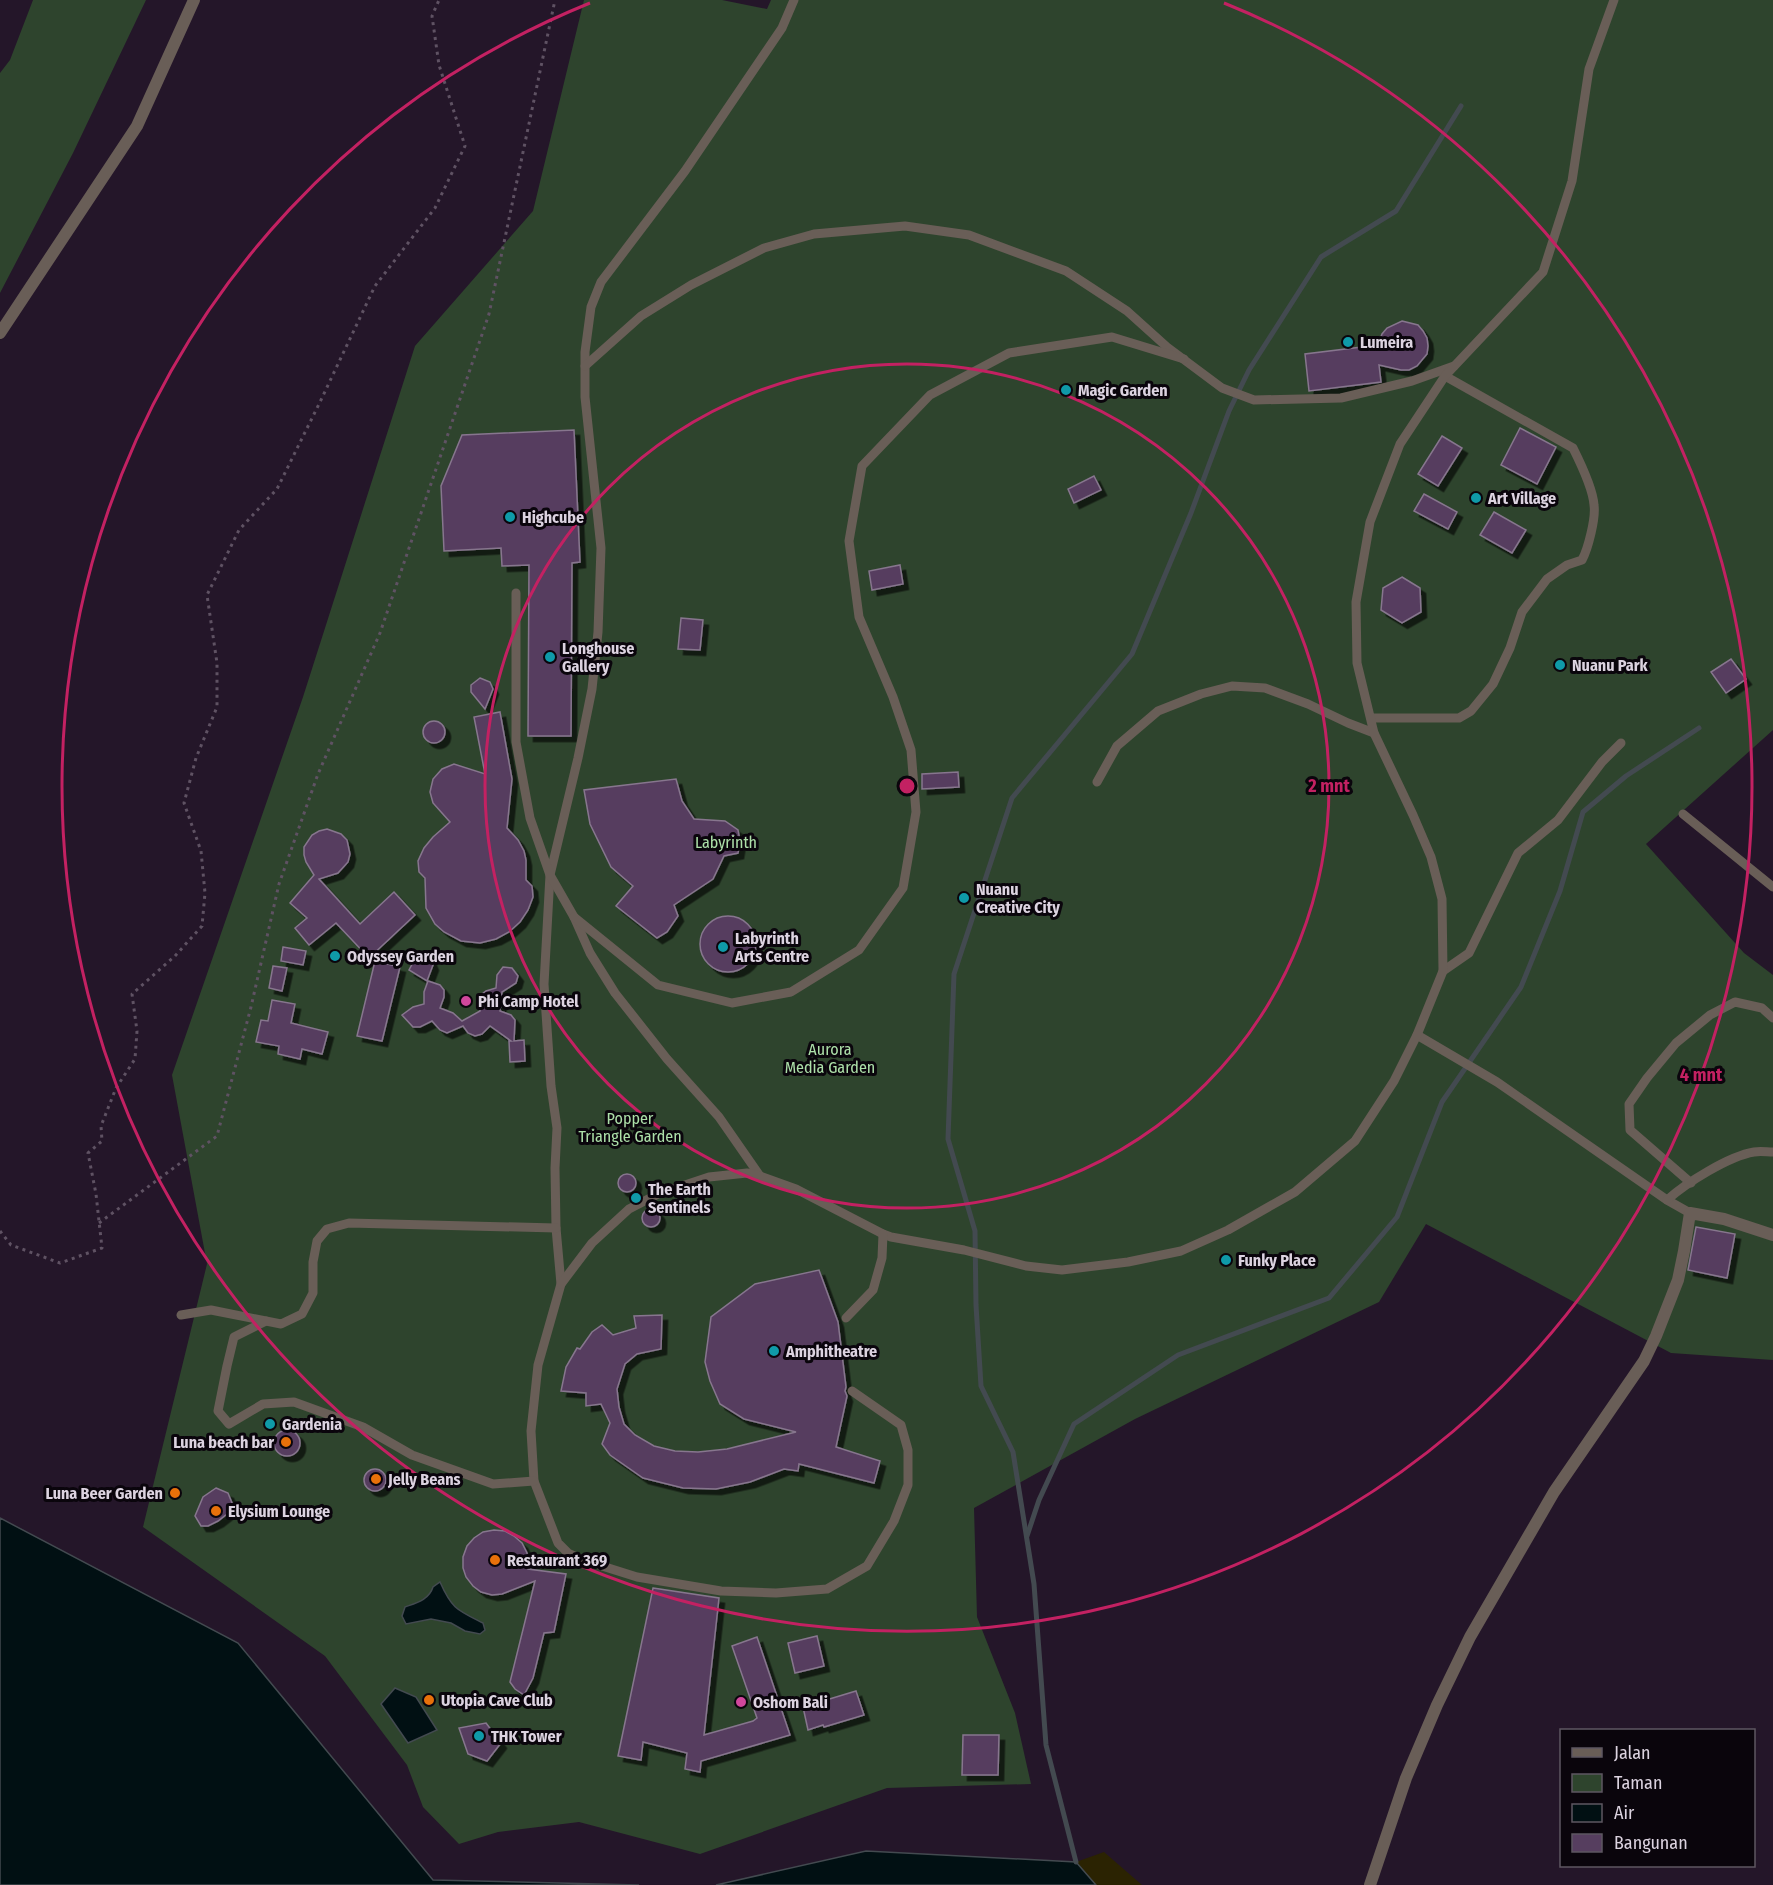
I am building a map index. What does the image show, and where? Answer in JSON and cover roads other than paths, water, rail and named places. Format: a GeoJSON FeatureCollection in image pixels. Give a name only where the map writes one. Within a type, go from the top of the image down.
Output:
{"type":"FeatureCollection","features":[{"type":"Feature","properties":{"kind":"street"},"geometry":{"type":"LineString","coordinates":[[0,333],[137,126],[194,0]]}},
{"type":"Feature","properties":{"kind":"street"},"geometry":{"type":"LineString","coordinates":[[1370,1885],[1406,1778],[1437,1705],[1470,1637],[1554,1492],[1644,1361],[1656,1336],[1678,1280],[1690,1213],[1724,1219],[1773,1235]]}},
{"type":"Feature","properties":{"kind":"lane"},"geometry":{"type":"LineString","coordinates":[[794,0],[782,28],[685,171],[601,282],[591,307],[585,352],[585,397],[601,548],[598,632],[592,689],[550,875],[544,984],[551,1086],[557,1128],[556,1228],[561,1284],[538,1365],[531,1431],[534,1481],[558,1543],[568,1553],[582,1560],[638,1576],[722,1591],[776,1593],[827,1589],[867,1566],[894,1521],[908,1485],[908,1450],[902,1425],[852,1391]]}},
{"type":"Feature","properties":{"kind":"lane"},"geometry":{"type":"LineString","coordinates":[[561,1284],[592,1243],[629,1209],[658,1194],[709,1178],[747,1173],[796,1189],[883,1234],[964,1250],[1026,1266],[1062,1270],[1128,1262],[1181,1251],[1228,1230],[1295,1192],[1355,1141],[1394,1081],[1417,1035],[1443,971],[1442,899],[1431,857],[1374,733],[1357,663],[1356,602],[1370,522],[1400,444],[1445,376],[1544,273],[1572,181],[1589,69],[1614,0]]}},
{"type":"Feature","properties":{"kind":"lane"},"geometry":{"type":"LineString","coordinates":[[585,366],[641,316],[691,285],[764,248],[814,234],[905,226],[969,235],[1066,271],[1127,311],[1167,347],[1222,388],[1254,400],[1341,398],[1412,381],[1457,365]]}},
{"type":"Feature","properties":{"kind":"lane"},"geometry":{"type":"LineString","coordinates":[[574,917],[658,985],[732,1003],[791,992],[859,950],[903,888],[916,812],[912,750],[860,617],[849,541],[862,466],[930,395],[1009,353],[1112,337],[1184,359]]}},
{"type":"Feature","properties":{"kind":"lane"},"geometry":{"type":"LineString","coordinates":[[1371,718],[1459,718],[1471,711],[1493,684],[1510,648],[1522,612],[1547,579],[1567,565],[1582,560],[1588,549],[1595,506],[1581,463],[1573,448],[1445,376]]}},
{"type":"Feature","properties":{"kind":"lane"},"geometry":{"type":"LineString","coordinates":[[516,593],[516,742],[530,818],[550,875],[574,917],[590,953],[615,993],[667,1059],[719,1117],[760,1176]]}},
{"type":"Feature","properties":{"kind":"lane"},"geometry":{"type":"LineString","coordinates":[[1097,782],[1116,746],[1158,711],[1201,694],[1232,686],[1265,688],[1374,733]]}},
{"type":"Feature","properties":{"kind":"lane"},"geometry":{"type":"LineString","coordinates":[[1443,971],[1469,953],[1518,854],[1558,820],[1602,762],[1621,743]]}},
{"type":"Feature","properties":{"kind":"lane"},"geometry":{"type":"LineString","coordinates":[[1683,814],[1773,886]]}},
{"type":"Feature","properties":{"kind":"lane"},"geometry":{"type":"LineString","coordinates":[[1690,1183],[1630,1130],[1629,1104],[1676,1042],[1710,1015],[1735,1002],[1762,1008],[1773,1018]]}},
{"type":"Feature","properties":{"kind":"lane"},"geometry":{"type":"LineString","coordinates":[[1417,1035],[1497,1082],[1667,1200],[1690,1213]]}},
{"type":"Feature","properties":{"kind":"lane"},"geometry":{"type":"LineString","coordinates":[[1667,1200],[1680,1189],[1721,1165],[1753,1152],[1773,1152]]}},
{"type":"Feature","properties":{"kind":"lane"},"geometry":{"type":"LineString","coordinates":[[181,1315],[211,1310],[280,1324],[302,1314],[314,1293],[313,1262],[317,1241],[327,1229],[349,1223],[556,1228]]}},
{"type":"Feature","properties":{"kind":"lane"},"geometry":{"type":"LineString","coordinates":[[846,1318],[873,1290],[882,1258],[883,1234]]}},
{"type":"Feature","properties":{"kind":"lane"},"geometry":{"type":"LineString","coordinates":[[266,1321],[234,1337],[218,1411],[230,1424],[263,1404],[294,1402],[363,1427],[412,1455],[493,1484],[534,1481]]}},
{"type":"Feature","properties":{"kind":"water"},"geometry":{"type":"Polygon","coordinates":[[[0,1518],[238,1643],[433,1880],[639,1885],[0,1885],[0,1518]]]}},
{"type":"Feature","properties":{"kind":"water"},"geometry":{"type":"Polygon","coordinates":[[[440,1582],[456,1608],[483,1623],[485,1630],[480,1634],[465,1631],[451,1623],[431,1619],[406,1624],[402,1616],[405,1607],[425,1598],[440,1582]]]}},
{"type":"Feature","properties":{"kind":"water"},"geometry":{"type":"Polygon","coordinates":[[[395,1688],[416,1697],[437,1730],[408,1743],[381,1704],[395,1688]]]}},
{"type":"Feature","properties":{"kind":"water"},"geometry":{"type":"Polygon","coordinates":[[[866,1851],[1076,1862],[1096,1885],[716,1885],[866,1851]]]}},
{"type":"Feature","properties":{"kind":"waterway"},"geometry":{"type":"LineString","coordinates":[[1076,1862],[1046,1745],[1034,1584],[1013,1452],[981,1386],[976,1305],[975,1231],[948,1139],[954,974],[1012,798],[1132,654],[1191,513],[1229,411],[1249,370],[1321,257],[1396,211],[1461,106]]}},
{"type":"Feature","properties":{"kind":"waterway"},"geometry":{"type":"LineString","coordinates":[[1027,1536],[1039,1500],[1074,1424],[1178,1355],[1329,1298],[1397,1217],[1442,1102],[1521,987],[1560,891],[1583,812],[1626,776],[1699,728]]}},
{"type":"Feature","properties":{"kind":"place","name":"Lumeira"},"geometry":{"type":"Point","coordinates":[1348,342]}},
{"type":"Feature","properties":{"kind":"place","name":"Magic Garden"},"geometry":{"type":"Point","coordinates":[1066,390]}},
{"type":"Feature","properties":{"kind":"place","name":"Art Village"},"geometry":{"type":"Point","coordinates":[1476,498]}},
{"type":"Feature","properties":{"kind":"place","name":"Highcube"},"geometry":{"type":"Point","coordinates":[510,517]}},
{"type":"Feature","properties":{"kind":"place","name":"Longhouse Gallery"},"geometry":{"type":"Point","coordinates":[550,657]}},
{"type":"Feature","properties":{"kind":"place","name":"Nuanu Park"},"geometry":{"type":"Point","coordinates":[1560,665]}},
{"type":"Feature","properties":{"kind":"place","name":"Nuanu Creative City"},"geometry":{"type":"Point","coordinates":[964,898]}},
{"type":"Feature","properties":{"kind":"place","name":"Labyrinth Arts Centre"},"geometry":{"type":"Point","coordinates":[723,947]}},
{"type":"Feature","properties":{"kind":"place","name":"Odyssey Garden"},"geometry":{"type":"Point","coordinates":[335,956]}},
{"type":"Feature","properties":{"kind":"place","name":"Phi Camp Hotel"},"geometry":{"type":"Point","coordinates":[466,1001]}},
{"type":"Feature","properties":{"kind":"place","name":"The Earth Sentinels"},"geometry":{"type":"Point","coordinates":[636,1198]}},
{"type":"Feature","properties":{"kind":"place","name":"Funky Place"},"geometry":{"type":"Point","coordinates":[1226,1260]}},
{"type":"Feature","properties":{"kind":"place","name":"Amphitheatre"},"geometry":{"type":"Point","coordinates":[774,1351]}},
{"type":"Feature","properties":{"kind":"place","name":"Gardenia"},"geometry":{"type":"Point","coordinates":[270,1424]}},
{"type":"Feature","properties":{"kind":"place","name":"Luna beach bar"},"geometry":{"type":"Point","coordinates":[286,1442]}},
{"type":"Feature","properties":{"kind":"place","name":"Jelly Beans"},"geometry":{"type":"Point","coordinates":[376,1479]}},
{"type":"Feature","properties":{"kind":"place","name":"Luna Beer Garden"},"geometry":{"type":"Point","coordinates":[175,1493]}},
{"type":"Feature","properties":{"kind":"place","name":"Elysium Lounge"},"geometry":{"type":"Point","coordinates":[216,1511]}},
{"type":"Feature","properties":{"kind":"place","name":"Restaurant 369"},"geometry":{"type":"Point","coordinates":[495,1560]}},
{"type":"Feature","properties":{"kind":"place","name":"Utopia Cave Club"},"geometry":{"type":"Point","coordinates":[429,1700]}},
{"type":"Feature","properties":{"kind":"place","name":"Oshom Bali"},"geometry":{"type":"Point","coordinates":[741,1702]}},
{"type":"Feature","properties":{"kind":"place","name":"THK Tower"},"geometry":{"type":"Point","coordinates":[479,1736]}},
{"type":"Feature","properties":{"kind":"park label","name":"Labyrinth"},"geometry":{"type":"Point","coordinates":[726,842]}},
{"type":"Feature","properties":{"kind":"park label","name":"Aurora Media Garden"},"geometry":{"type":"Point","coordinates":[830,1058]}},
{"type":"Feature","properties":{"kind":"park label","name":"Popper Triangle Garden"},"geometry":{"type":"Point","coordinates":[630,1127]}}]}
